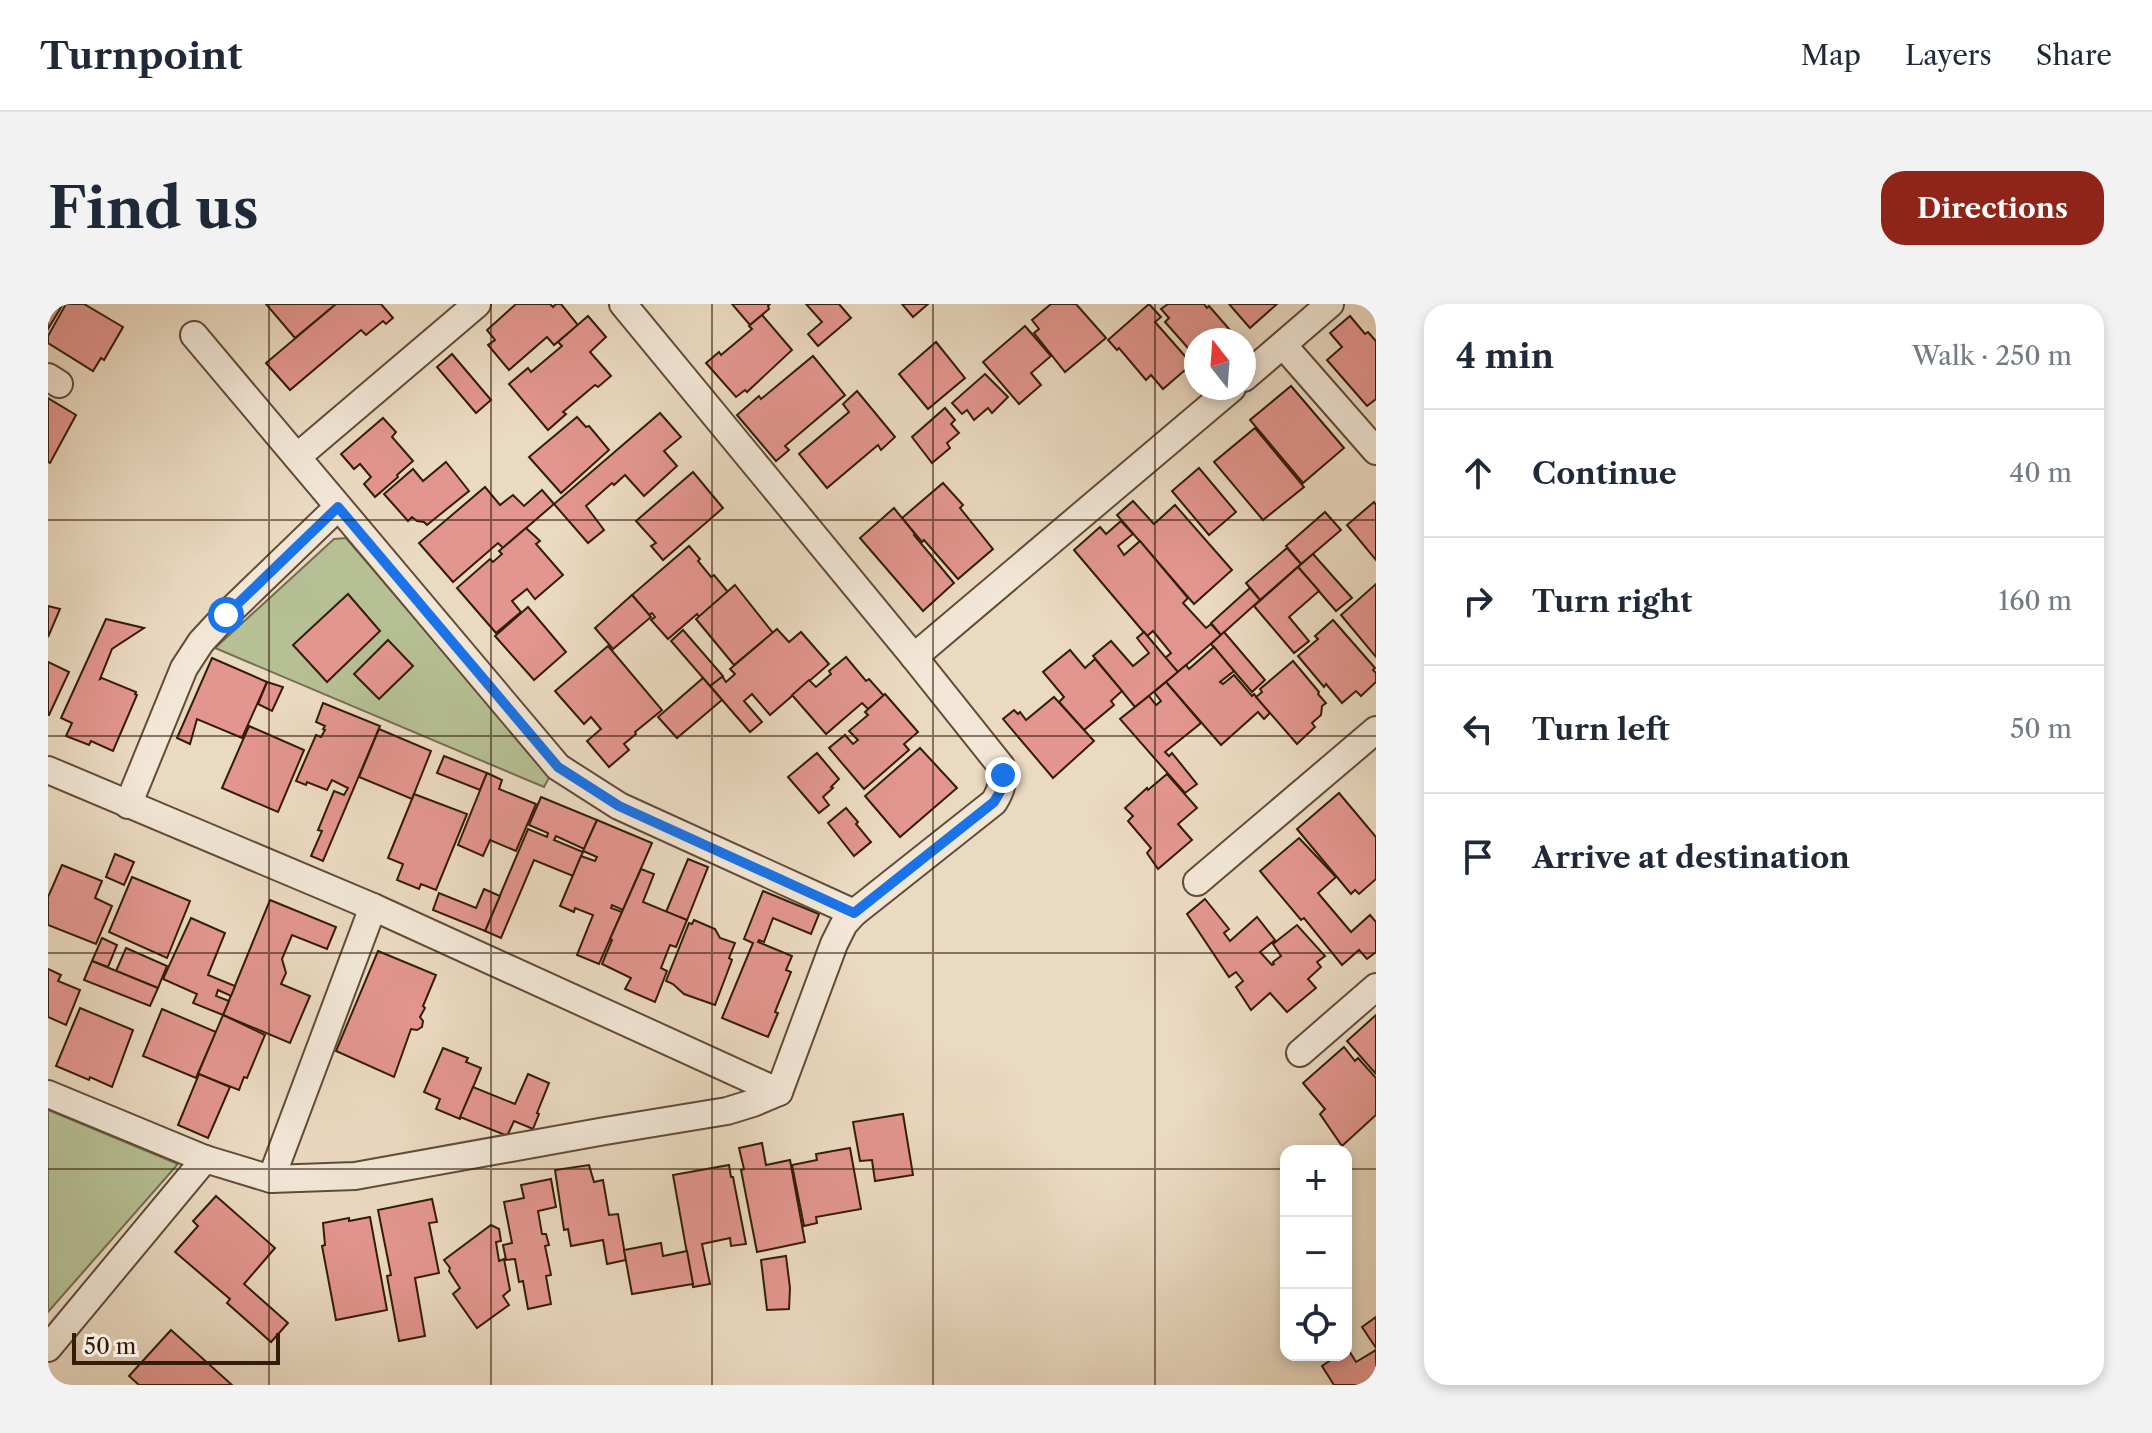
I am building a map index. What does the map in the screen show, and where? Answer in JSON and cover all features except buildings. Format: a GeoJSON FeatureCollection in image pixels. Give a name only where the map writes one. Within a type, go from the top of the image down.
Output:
{"type":"FeatureCollection","features":[{"type":"Feature","properties":{"kind":"street"},"geometry":{"type":"LineString","coordinates":[[297,457],[477,304]]}},
{"type":"Feature","properties":{"kind":"street"},"geometry":{"type":"LineString","coordinates":[[48,1094],[205,1159],[271,1179],[355,1176],[727,1111],[753,1103],[779,1092],[844,924],[994,802],[1001,790],[1001,766],[623,304]]}},
{"type":"Feature","properties":{"kind":"street"},"geometry":{"type":"LineString","coordinates":[[1256,368],[1330,304]]}},
{"type":"Feature","properties":{"kind":"street"},"geometry":{"type":"LineString","coordinates":[[194,335],[558,767],[619,806],[854,913]]}},
{"type":"Feature","properties":{"kind":"street"},"geometry":{"type":"LineString","coordinates":[[1283,345],[1376,451]]}},
{"type":"Feature","properties":{"kind":"street"},"geometry":{"type":"LineString","coordinates":[[914,657],[1218,400]]}},
{"type":"Feature","properties":{"kind":"street"},"geometry":{"type":"LineString","coordinates":[[128,805],[184,668],[201,642],[338,507]]}},
{"type":"Feature","properties":{"kind":"street"},"geometry":{"type":"LineString","coordinates":[[1197,882],[1376,730]]}},
{"type":"Feature","properties":{"kind":"street"},"geometry":{"type":"LineString","coordinates":[[48,770],[373,907],[779,1092]]}},
{"type":"Feature","properties":{"kind":"street"},"geometry":{"type":"LineString","coordinates":[[271,1179],[373,907]]}},
{"type":"Feature","properties":{"kind":"street"},"geometry":{"type":"LineString","coordinates":[[1300,1053],[1376,987]]}},
{"type":"Feature","properties":{"kind":"street"},"geometry":{"type":"LineString","coordinates":[[48,1348],[205,1159]]}},
{"type":"Feature","properties":{"kind":"green space"},"geometry":{"type":"Polygon","coordinates":[[[346,538],[550,776],[544,787],[215,648],[334,539],[346,538]]]}},
{"type":"Feature","properties":{"kind":"green space"},"geometry":{"type":"Polygon","coordinates":[[[48,1110],[178,1164],[48,1312],[48,1110]]]}},
{"type":"Feature","properties":{"kind":"route"},"geometry":{"type":"LineString","coordinates":[[226,615],[338,507],[558,767],[619,806],[854,913],[994,802],[1001,790],[1003,775]]}}]}
